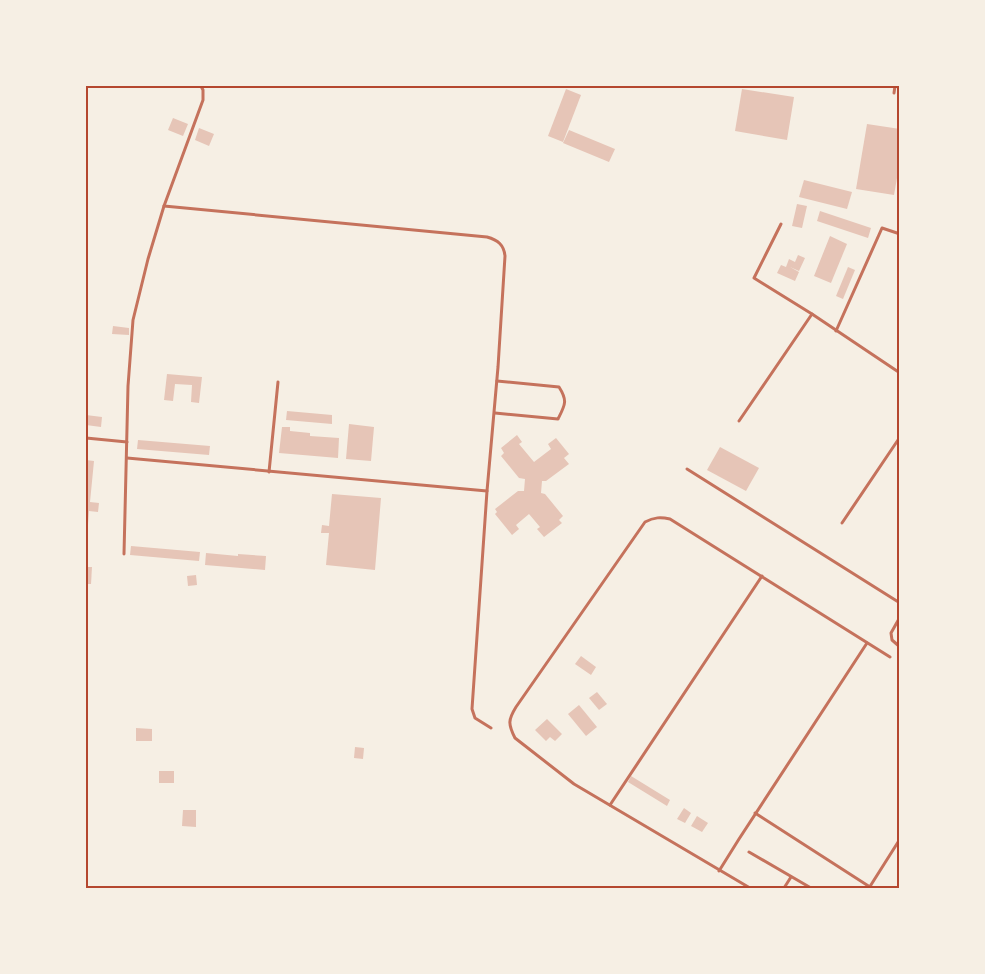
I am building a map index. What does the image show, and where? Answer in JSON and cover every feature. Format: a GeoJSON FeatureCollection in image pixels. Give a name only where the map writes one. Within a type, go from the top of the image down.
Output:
{"type":"FeatureCollection","features":[{"type":"Feature","properties":{"kind":"lane"},"geometry":{"type":"LineString","coordinates":[[124,554],[128,386],[134,320],[148,259],[164,206],[203,100],[201,86]]}},
{"type":"Feature","properties":{"kind":"lane"},"geometry":{"type":"LineString","coordinates":[[894,93],[895,86]]}},
{"type":"Feature","properties":{"kind":"lane"},"geometry":{"type":"LineString","coordinates":[[164,206],[480,237],[496,241],[504,249],[495,413],[487,491],[472,709],[475,718],[491,728]]}},
{"type":"Feature","properties":{"kind":"lane"},"geometry":{"type":"LineString","coordinates":[[780,224],[754,278],[900,373]]}},
{"type":"Feature","properties":{"kind":"lane"},"geometry":{"type":"LineString","coordinates":[[836,331],[882,228],[900,234]]}},
{"type":"Feature","properties":{"kind":"lane"},"geometry":{"type":"LineString","coordinates":[[739,421],[812,314]]}},
{"type":"Feature","properties":{"kind":"lane"},"geometry":{"type":"LineString","coordinates":[[495,413],[558,419],[564,407],[565,396],[559,387],[497,381]]}},
{"type":"Feature","properties":{"kind":"lane"},"geometry":{"type":"LineString","coordinates":[[269,472],[278,382]]}},
{"type":"Feature","properties":{"kind":"lane"},"geometry":{"type":"LineString","coordinates":[[842,523],[900,437]]}},
{"type":"Feature","properties":{"kind":"lane"},"geometry":{"type":"LineString","coordinates":[[86,438],[127,442]]}},
{"type":"Feature","properties":{"kind":"lane"},"geometry":{"type":"LineString","coordinates":[[127,458],[487,491]]}},
{"type":"Feature","properties":{"kind":"lane"},"geometry":{"type":"LineString","coordinates":[[687,469],[900,603]]}},
{"type":"Feature","properties":{"kind":"lane"},"geometry":{"type":"LineString","coordinates":[[750,888],[574,784],[515,738],[509,718],[645,522],[660,517],[670,519],[890,657]]}},
{"type":"Feature","properties":{"kind":"lane"},"geometry":{"type":"LineString","coordinates":[[610,806],[762,576]]}},
{"type":"Feature","properties":{"kind":"lane"},"geometry":{"type":"LineString","coordinates":[[900,616],[891,633],[892,640],[900,647]]}},
{"type":"Feature","properties":{"kind":"lane"},"geometry":{"type":"LineString","coordinates":[[719,871],[867,643]]}},
{"type":"Feature","properties":{"kind":"lane"},"geometry":{"type":"LineString","coordinates":[[755,813],[869,888],[900,839]]}},
{"type":"Feature","properties":{"kind":"lane"},"geometry":{"type":"LineString","coordinates":[[749,852],[811,888]]}},
{"type":"Feature","properties":{"kind":"lane"},"geometry":{"type":"LineString","coordinates":[[784,888],[791,877]]}},
{"type":"Feature","properties":{"kind":"building"},"geometry":{"type":"Polygon","coordinates":[[[566,89],[581,95],[563,142],[548,136],[566,89]]]}},
{"type":"Feature","properties":{"kind":"building"},"geometry":{"type":"Polygon","coordinates":[[[742,89],[794,97],[787,140],[735,131],[742,89]]]}},
{"type":"Feature","properties":{"kind":"building"},"geometry":{"type":"Polygon","coordinates":[[[173,118],[188,124],[183,136],[168,130],[173,118]]]}},
{"type":"Feature","properties":{"kind":"building"},"geometry":{"type":"Polygon","coordinates":[[[867,124],[900,129],[900,161],[894,195],[856,189],[867,124]]]}},
{"type":"Feature","properties":{"kind":"building"},"geometry":{"type":"Polygon","coordinates":[[[199,128],[214,134],[209,146],[195,140],[199,128]]]}},
{"type":"Feature","properties":{"kind":"building"},"geometry":{"type":"Polygon","coordinates":[[[569,130],[615,149],[609,162],[563,143],[569,130]]]}},
{"type":"Feature","properties":{"kind":"building"},"geometry":{"type":"Polygon","coordinates":[[[804,180],[852,192],[847,209],[799,197],[804,180]]]}},
{"type":"Feature","properties":{"kind":"building"},"geometry":{"type":"Polygon","coordinates":[[[797,204],[807,206],[802,228],[792,226],[797,204]]]}},
{"type":"Feature","properties":{"kind":"building"},"geometry":{"type":"Polygon","coordinates":[[[820,211],[871,228],[868,238],[817,221],[820,211]]]}},
{"type":"Feature","properties":{"kind":"building"},"geometry":{"type":"Polygon","coordinates":[[[830,236],[847,244],[831,283],[814,276],[830,236]]]}},
{"type":"Feature","properties":{"kind":"building"},"geometry":{"type":"Polygon","coordinates":[[[798,255],[805,258],[799,271],[790,267],[799,272],[795,281],[777,273],[781,265],[786,267],[789,259],[795,262],[798,255]]]}},
{"type":"Feature","properties":{"kind":"building"},"geometry":{"type":"Polygon","coordinates":[[[848,267],[855,270],[843,299],[836,296],[848,267]]]}},
{"type":"Feature","properties":{"kind":"building"},"geometry":{"type":"Polygon","coordinates":[[[113,326],[129,328],[129,335],[112,334],[113,326]]]}},
{"type":"Feature","properties":{"kind":"building"},"geometry":{"type":"Polygon","coordinates":[[[167,374],[202,377],[199,403],[191,402],[192,385],[175,384],[173,401],[164,400],[167,374]]]}},
{"type":"Feature","properties":{"kind":"building"},"geometry":{"type":"Polygon","coordinates":[[[287,411],[332,415],[332,424],[286,420],[287,411]]]}},
{"type":"Feature","properties":{"kind":"building"},"geometry":{"type":"Polygon","coordinates":[[[86,415],[102,417],[101,427],[86,425],[86,415]]]}},
{"type":"Feature","properties":{"kind":"building"},"geometry":{"type":"Polygon","coordinates":[[[349,424],[374,427],[371,461],[346,459],[349,424]]]}},
{"type":"Feature","properties":{"kind":"building"},"geometry":{"type":"Polygon","coordinates":[[[282,427],[290,427],[290,431],[310,433],[310,436],[339,438],[338,458],[279,453],[282,427]]]}},
{"type":"Feature","properties":{"kind":"building"},"geometry":{"type":"Polygon","coordinates":[[[517,435],[522,442],[519,444],[534,462],[551,449],[548,444],[556,438],[569,454],[564,458],[569,464],[546,481],[542,481],[541,493],[545,494],[563,516],[559,520],[562,523],[544,537],[537,529],[540,527],[529,514],[516,525],[519,529],[512,535],[495,514],[497,512],[495,509],[518,491],[524,491],[525,479],[519,478],[501,456],[504,453],[501,448],[517,435]]]}},
{"type":"Feature","properties":{"kind":"building"},"geometry":{"type":"Polygon","coordinates":[[[138,440],[210,446],[209,455],[137,449],[138,440]]]}},
{"type":"Feature","properties":{"kind":"building"},"geometry":{"type":"Polygon","coordinates":[[[720,447],[759,468],[746,491],[707,470],[720,447]]]}},
{"type":"Feature","properties":{"kind":"building"},"geometry":{"type":"Polygon","coordinates":[[[86,460],[94,461],[90,502],[99,503],[98,512],[89,511],[87,538],[86,537],[86,460]]]}},
{"type":"Feature","properties":{"kind":"building"},"geometry":{"type":"Polygon","coordinates":[[[332,494],[381,498],[375,570],[326,565],[329,533],[321,533],[322,525],[329,526],[332,494]]]}},
{"type":"Feature","properties":{"kind":"building"},"geometry":{"type":"Polygon","coordinates":[[[131,546],[200,552],[199,561],[130,555],[131,546]]]}},
{"type":"Feature","properties":{"kind":"building"},"geometry":{"type":"Polygon","coordinates":[[[206,553],[266,556],[265,570],[205,565],[206,553]]]}},
{"type":"Feature","properties":{"kind":"building"},"geometry":{"type":"Polygon","coordinates":[[[86,567],[92,567],[91,584],[86,584],[86,567]]]}},
{"type":"Feature","properties":{"kind":"building"},"geometry":{"type":"Polygon","coordinates":[[[196,575],[197,585],[188,586],[187,576],[196,575]]]}},
{"type":"Feature","properties":{"kind":"building"},"geometry":{"type":"Polygon","coordinates":[[[581,656],[596,667],[591,675],[575,664],[581,656]]]}},
{"type":"Feature","properties":{"kind":"building"},"geometry":{"type":"Polygon","coordinates":[[[597,692],[607,704],[599,710],[589,698],[597,692]]]}},
{"type":"Feature","properties":{"kind":"building"},"geometry":{"type":"Polygon","coordinates":[[[579,705],[597,727],[586,736],[568,714],[579,705]]]}},
{"type":"Feature","properties":{"kind":"building"},"geometry":{"type":"Polygon","coordinates":[[[547,719],[562,734],[555,741],[550,737],[546,741],[535,730],[547,719]]]}},
{"type":"Feature","properties":{"kind":"building"},"geometry":{"type":"Polygon","coordinates":[[[136,728],[152,729],[152,741],[136,741],[136,728]]]}},
{"type":"Feature","properties":{"kind":"building"},"geometry":{"type":"Polygon","coordinates":[[[355,747],[364,748],[363,759],[354,758],[355,747]]]}},
{"type":"Feature","properties":{"kind":"building"},"geometry":{"type":"Polygon","coordinates":[[[159,771],[174,771],[174,783],[159,783],[159,771]]]}},
{"type":"Feature","properties":{"kind":"building"},"geometry":{"type":"Polygon","coordinates":[[[631,776],[670,800],[667,806],[628,782],[631,776]]]}},
{"type":"Feature","properties":{"kind":"building"},"geometry":{"type":"Polygon","coordinates":[[[684,808],[691,813],[685,823],[677,819],[684,808]]]}},
{"type":"Feature","properties":{"kind":"building"},"geometry":{"type":"Polygon","coordinates":[[[183,810],[196,810],[196,827],[182,826],[183,810]]]}},
{"type":"Feature","properties":{"kind":"building"},"geometry":{"type":"Polygon","coordinates":[[[697,816],[708,823],[702,832],[691,826],[697,816]]]}}]}
